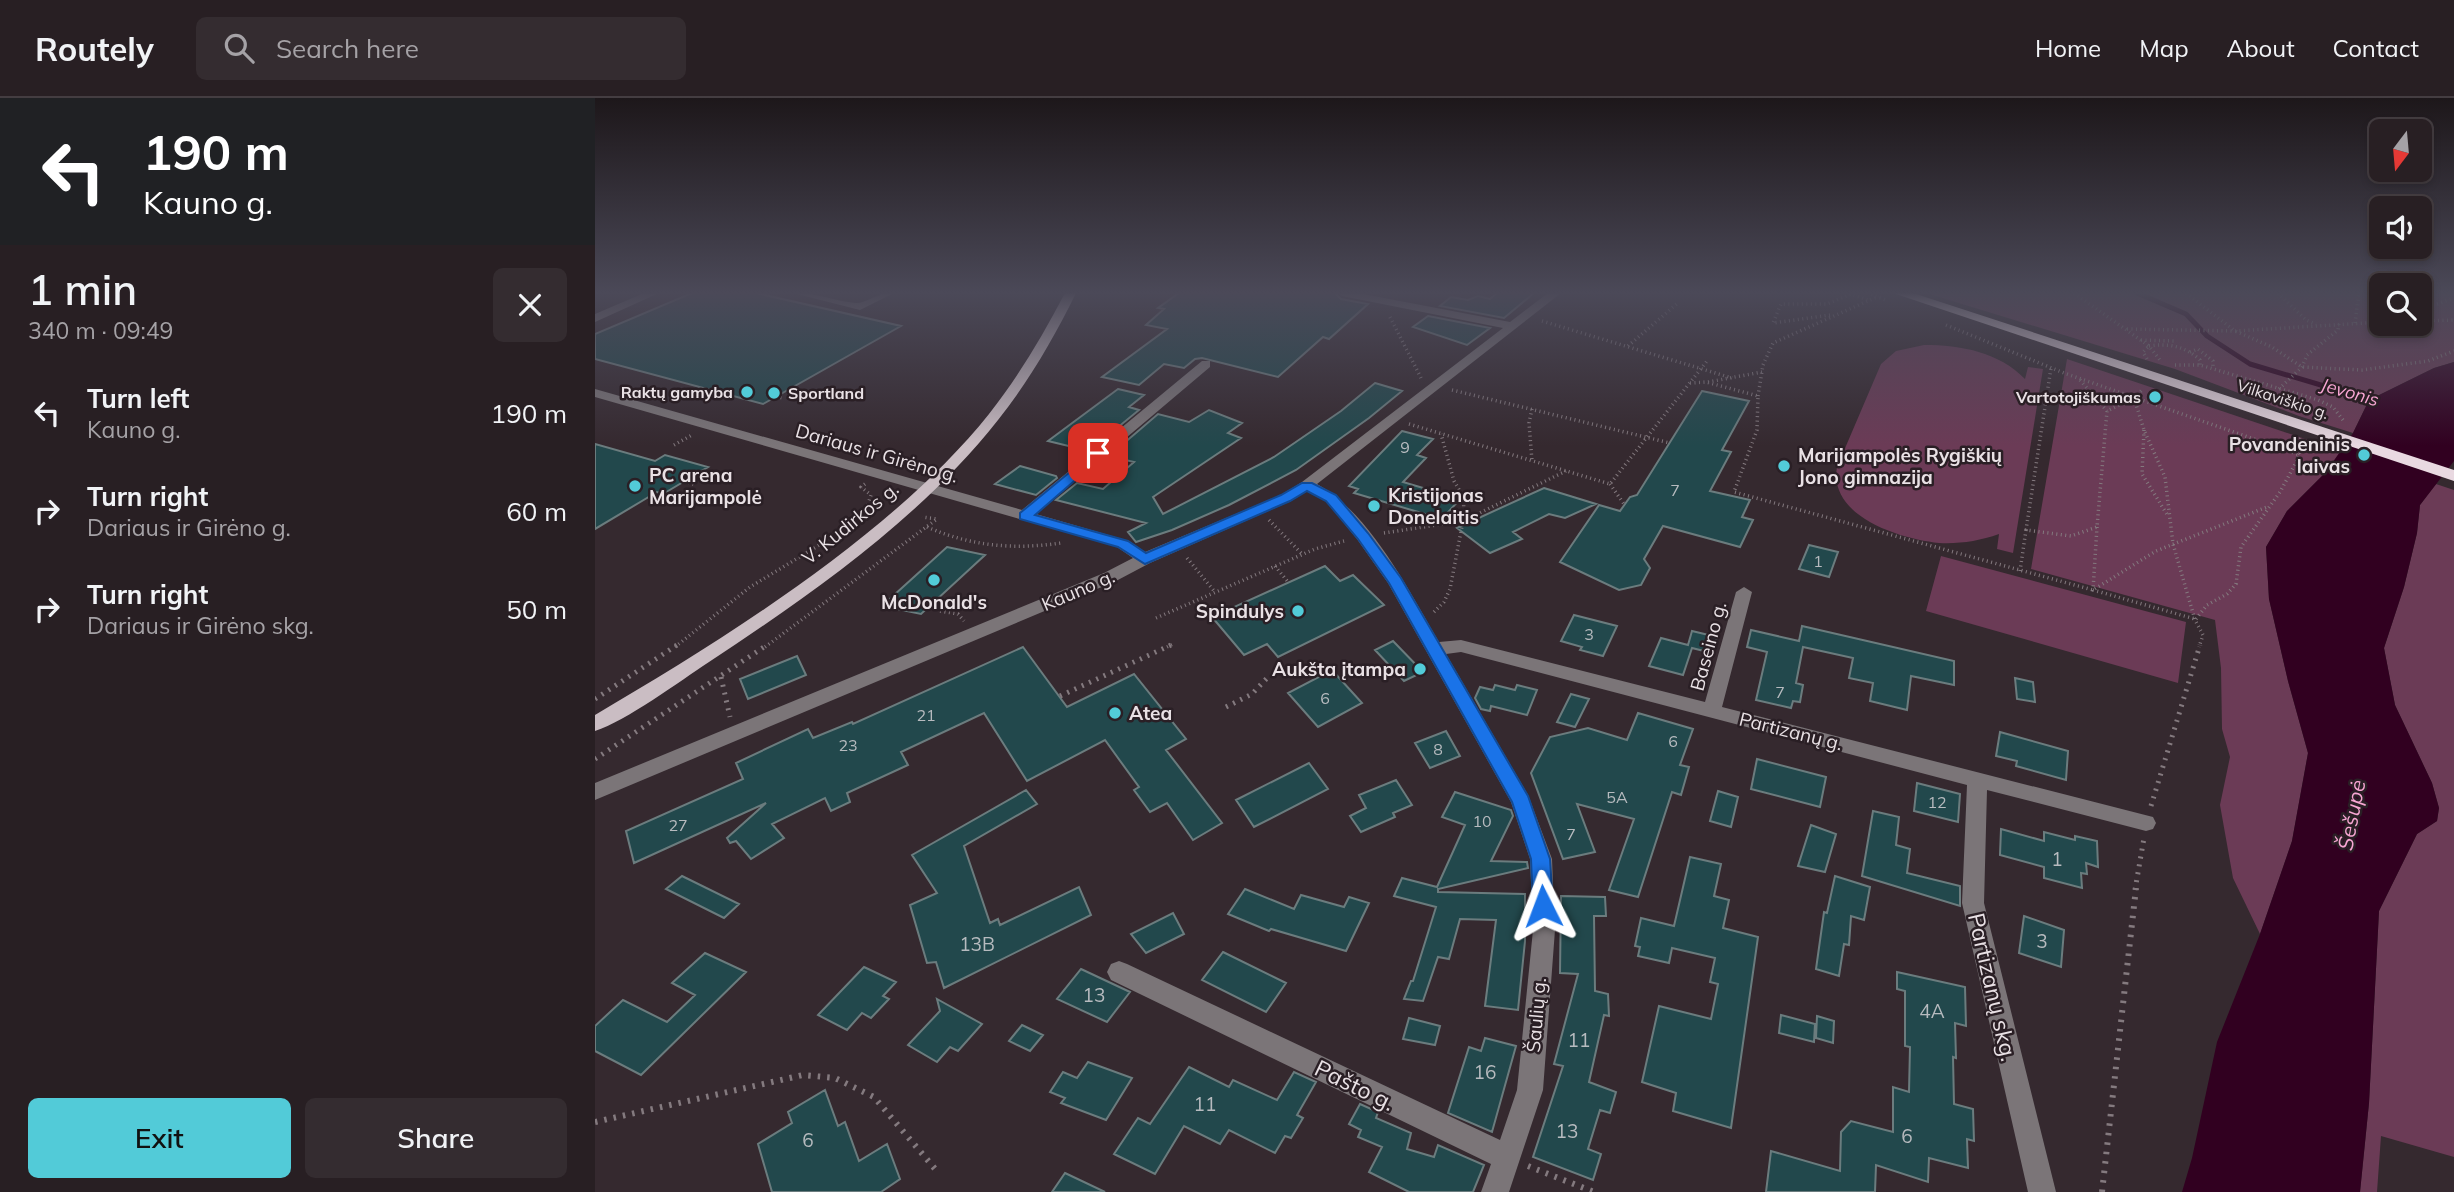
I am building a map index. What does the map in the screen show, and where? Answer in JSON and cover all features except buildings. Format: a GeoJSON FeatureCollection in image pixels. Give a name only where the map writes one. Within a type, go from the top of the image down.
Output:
{"type":"FeatureCollection","features":[{"type":"Feature","properties":{"kind":"highway","name":"Vilkaviškio g."},"geometry":{"type":"LineString","coordinates":[[2043,344],[2454,476]]}},
{"type":"Feature","properties":{"kind":"main road","name":"V. Kudirkos g."},"geometry":{"type":"LineString","coordinates":[[595,724],[694,664],[790,598],[857,547],[957,458],[994,416],[1043,344]]}},
{"type":"Feature","properties":{"kind":"street","name":"Kauno g."},"geometry":{"type":"LineString","coordinates":[[595,792],[1110,577],[1176,545],[1259,510],[1307,485],[1488,344]]}},
{"type":"Feature","properties":{"kind":"street"},"geometry":{"type":"LineString","coordinates":[[1025,516],[1206,364]]}},
{"type":"Feature","properties":{"kind":"street","name":"Dariaus ir Girėno g."},"geometry":{"type":"LineString","coordinates":[[595,393],[924,489],[1100,537],[1123,544],[1145,559]]}},
{"type":"Feature","properties":{"kind":"street","name":"Šaulių g."},"geometry":{"type":"LineString","coordinates":[[1307,485],[1331,498],[1363,536],[1395,581],[1521,801],[1541,859],[1544,930],[1530,1090],[1495,1192]]}},
{"type":"Feature","properties":{"kind":"street","name":"Baseino g."},"geometry":{"type":"LineString","coordinates":[[1712,711],[1744,592]]}},
{"type":"Feature","properties":{"kind":"street","name":"Partizanų g."},"geometry":{"type":"LineString","coordinates":[[1435,649],[1448,645],[1461,646],[2146,823]]}},
{"type":"Feature","properties":{"kind":"street","name":"Partizanų skg."},"geometry":{"type":"LineString","coordinates":[[1977,779],[1973,903],[2042,1192]]}},
{"type":"Feature","properties":{"kind":"street","name":"Pašto g."},"geometry":{"type":"LineString","coordinates":[[1119,972],[1508,1158]]}},
{"type":"Feature","properties":{"kind":"path"},"geometry":{"type":"LineString","coordinates":[[1405,344],[1430,388],[1532,409],[1670,443]]}},
{"type":"Feature","properties":{"kind":"path"},"geometry":{"type":"LineString","coordinates":[[1620,344],[1732,377]]}},
{"type":"Feature","properties":{"kind":"path"},"geometry":{"type":"LineString","coordinates":[[1773,344],[1762,372],[1758,396],[1758,430],[1734,492],[2186,615],[2195,620]]}},
{"type":"Feature","properties":{"kind":"path"},"geometry":{"type":"LineString","coordinates":[[1993,344],[2079,379],[2300,455]]}},
{"type":"Feature","properties":{"kind":"path"},"geometry":{"type":"LineString","coordinates":[[2150,362],[2143,352],[2149,345],[2173,344]]}},
{"type":"Feature","properties":{"kind":"path"},"geometry":{"type":"LineString","coordinates":[[2174,344],[2200,360],[2200,365]]}},
{"type":"Feature","properties":{"kind":"path"},"geometry":{"type":"LineString","coordinates":[[2265,344],[2302,367],[2362,370],[2428,361],[2454,351]]}},
{"type":"Feature","properties":{"kind":"path"},"geometry":{"type":"LineString","coordinates":[[2279,390],[2302,367],[2307,355],[2321,344]]}},
{"type":"Feature","properties":{"kind":"path"},"geometry":{"type":"LineString","coordinates":[[2149,345],[2158,359],[2167,364],[2200,365],[2333,407],[2343,420]]}},
{"type":"Feature","properties":{"kind":"path"},"geometry":{"type":"LineString","coordinates":[[2190,352],[2198,349],[2207,355],[2213,361],[2213,369]]}},
{"type":"Feature","properties":{"kind":"path"},"geometry":{"type":"LineString","coordinates":[[1611,484],[1707,360]]}},
{"type":"Feature","properties":{"kind":"path"},"geometry":{"type":"LineString","coordinates":[[2020,571],[2050,368]]}},
{"type":"Feature","properties":{"kind":"path"},"geometry":{"type":"LineString","coordinates":[[1690,383],[1762,372]]}},
{"type":"Feature","properties":{"kind":"path"},"geometry":{"type":"LineString","coordinates":[[2079,379],[2107,411],[2092,590]]}},
{"type":"Feature","properties":{"kind":"path"},"geometry":{"type":"LineString","coordinates":[[1706,382],[1758,396]]}},
{"type":"Feature","properties":{"kind":"path"},"geometry":{"type":"LineString","coordinates":[[2107,411],[2134,398],[2143,389]]}},
{"type":"Feature","properties":{"kind":"path"},"geometry":{"type":"LineString","coordinates":[[776,397],[783,398]]}},
{"type":"Feature","properties":{"kind":"path"},"geometry":{"type":"LineString","coordinates":[[2102,1192],[2134,899],[2146,823],[2203,635],[2195,620],[2173,544],[2165,477],[2144,430],[2134,398]]}},
{"type":"Feature","properties":{"kind":"path"},"geometry":{"type":"LineString","coordinates":[[1532,409],[1527,422],[1528,433],[1535,445],[1532,461]]}},
{"type":"Feature","properties":{"kind":"path"},"geometry":{"type":"LineString","coordinates":[[1391,419],[1611,484],[1625,505]]}},
{"type":"Feature","properties":{"kind":"path"},"geometry":{"type":"LineString","coordinates":[[2144,430],[2142,474],[2170,519]]}},
{"type":"Feature","properties":{"kind":"path"},"geometry":{"type":"LineString","coordinates":[[1419,623],[1444,602],[1450,589],[1463,521],[1464,498],[1454,481],[1441,434]]}},
{"type":"Feature","properties":{"kind":"path"},"geometry":{"type":"LineString","coordinates":[[2295,448],[2300,455]]}},
{"type":"Feature","properties":{"kind":"path"},"geometry":{"type":"LineString","coordinates":[[2195,620],[2207,604],[2227,594],[2236,584],[2241,547],[2280,492],[2300,455]]}},
{"type":"Feature","properties":{"kind":"path"},"geometry":{"type":"LineString","coordinates":[[684,481],[697,485]]}},
{"type":"Feature","properties":{"kind":"path"},"geometry":{"type":"LineString","coordinates":[[2092,590],[2156,551],[2267,508]]}},
{"type":"Feature","properties":{"kind":"path"},"geometry":{"type":"LineString","coordinates":[[1259,510],[1303,554]]}},
{"type":"Feature","properties":{"kind":"path"},"geometry":{"type":"LineString","coordinates":[[927,527],[953,539],[1001,548],[1035,547],[1100,537]]}},
{"type":"Feature","properties":{"kind":"path"},"geometry":{"type":"LineString","coordinates":[[2027,530],[2061,538],[2085,534],[2097,527]]}},
{"type":"Feature","properties":{"kind":"path"},"geometry":{"type":"LineString","coordinates":[[1176,545],[1215,592]]}},
{"type":"Feature","properties":{"kind":"path"},"geometry":{"type":"LineString","coordinates":[[1275,566],[1288,582]]}},
{"type":"Feature","properties":{"kind":"path"},"geometry":{"type":"LineString","coordinates":[[1059,696],[1175,643]]}},
{"type":"Feature","properties":{"kind":"path"},"geometry":{"type":"LineString","coordinates":[[721,677],[734,735]]}},
{"type":"Feature","properties":{"kind":"path"},"geometry":{"type":"LineString","coordinates":[[1226,707],[1252,694],[1268,677]]}},
{"type":"Feature","properties":{"kind":"path"},"geometry":{"type":"LineString","coordinates":[[595,1122],[803,1075],[835,1078],[874,1097],[936,1170]]}},
{"type":"Feature","properties":{"kind":"path"},"geometry":{"type":"LineString","coordinates":[[1508,1158],[1594,1192]]}},
{"type":"Feature","properties":{"kind":"shaded area"},"geometry":{"type":"Polygon","coordinates":[[[2093,344],[2454,344],[2454,362],[2434,368],[2369,400],[2353,433],[2299,416],[2175,369],[2093,344]]]}},
{"type":"Feature","properties":{"kind":"shaded area"},"geometry":{"type":"Polygon","coordinates":[[[1924,345],[1965,349],[1991,356],[2025,379],[2028,367],[2043,369],[2013,553],[1997,549],[1999,534],[1969,542],[1939,543],[1888,530],[1855,512],[1844,499],[1837,484],[1837,467],[1881,364],[1896,351],[1924,345]]]}},
{"type":"Feature","properties":{"kind":"shaded area"},"geometry":{"type":"Polygon","coordinates":[[[2067,359],[2341,451],[2326,472],[2287,511],[2266,547],[2269,599],[2308,753],[2292,841],[2260,934],[2233,878],[2220,805],[2230,757],[2222,729],[2221,668],[2215,620],[2031,569],[2067,359]]]}},
{"type":"Feature","properties":{"kind":"shaded area"},"geometry":{"type":"Polygon","coordinates":[[[2436,484],[2454,490],[2454,1157],[2381,1136],[2377,1192],[2360,1192],[2369,1103],[2379,911],[2417,834],[2437,821],[2439,808],[2432,783],[2395,705],[2384,648],[2404,587],[2417,533],[2420,505],[2436,484]]]}},
{"type":"Feature","properties":{"kind":"shaded area"},"geometry":{"type":"Polygon","coordinates":[[[1941,556],[2186,622],[2178,683],[1926,611],[1941,556]]]}},
{"type":"Feature","properties":{"kind":"water","name":"Šešupė"},"geometry":{"type":"Polygon","coordinates":[[[2454,362],[2454,461],[2420,505],[2417,533],[2404,587],[2384,648],[2395,705],[2432,783],[2439,808],[2437,821],[2417,834],[2379,911],[2369,1103],[2360,1192],[2182,1192],[2217,1042],[2260,934],[2292,841],[2308,753],[2269,599],[2266,547],[2287,511],[2326,472],[2353,433],[2369,400],[2434,368],[2454,362]]]}},
{"type":"Feature","properties":{"kind":"waterway","name":"Jevonis"},"geometry":{"type":"LineString","coordinates":[[2219,344],[2250,364],[2378,402]]}},
{"type":"Feature","properties":{"kind":"place","name":"Raktų gamyba"},"geometry":{"type":"Point","coordinates":[747,392]}},
{"type":"Feature","properties":{"kind":"place","name":"Sportland"},"geometry":{"type":"Point","coordinates":[774,393]}},
{"type":"Feature","properties":{"kind":"place","name":"Vartotojiškumas"},"geometry":{"type":"Point","coordinates":[2155,397]}},
{"type":"Feature","properties":{"kind":"place","name":"Povandeninis laivas"},"geometry":{"type":"Point","coordinates":[2364,455]}},
{"type":"Feature","properties":{"kind":"place","name":"Marijampolės Rygiškių Jono gimnazija"},"geometry":{"type":"Point","coordinates":[1784,466]}},
{"type":"Feature","properties":{"kind":"place","name":"PC arena Marijampolė"},"geometry":{"type":"Point","coordinates":[635,486]}},
{"type":"Feature","properties":{"kind":"place","name":"Kristijonas Donelaitis"},"geometry":{"type":"Point","coordinates":[1374,506]}},
{"type":"Feature","properties":{"kind":"place","name":"McDonald's"},"geometry":{"type":"Point","coordinates":[934,580]}},
{"type":"Feature","properties":{"kind":"place","name":"Spindulys"},"geometry":{"type":"Point","coordinates":[1298,611]}},
{"type":"Feature","properties":{"kind":"place","name":"Aukšta įtampa"},"geometry":{"type":"Point","coordinates":[1420,669]}},
{"type":"Feature","properties":{"kind":"place","name":"Atea"},"geometry":{"type":"Point","coordinates":[1115,713]}},
{"type":"Feature","properties":{"kind":"route"},"geometry":{"type":"LineString","coordinates":[[1098,453],[1025,516],[1123,544],[1145,559],[1286,498],[1307,485],[1331,498],[1363,536],[1395,581],[1521,801],[1541,859],[1543,906]]}}]}
